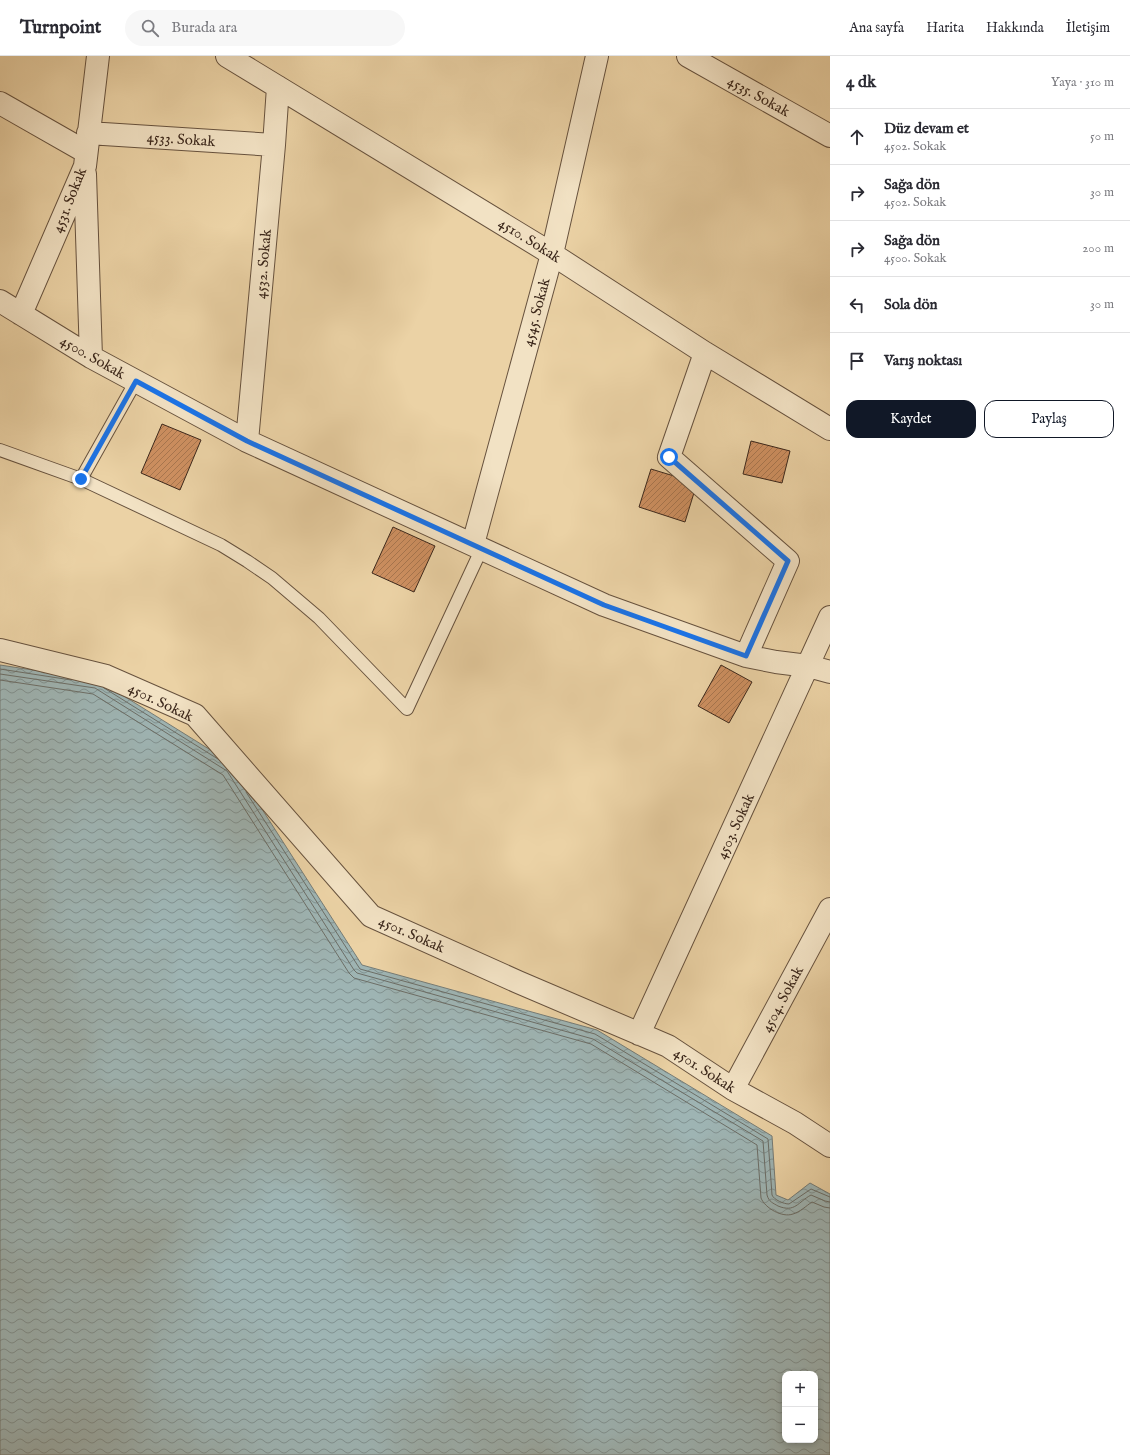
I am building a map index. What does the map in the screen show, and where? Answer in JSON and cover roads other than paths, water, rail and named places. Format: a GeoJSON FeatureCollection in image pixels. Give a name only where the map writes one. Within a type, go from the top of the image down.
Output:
{"type":"FeatureCollection","features":[{"type":"Feature","properties":{"kind":"street","name":"4531. Sokak"},"geometry":{"type":"LineString","coordinates":[[21,314],[86,150],[98,56]]}},
{"type":"Feature","properties":{"kind":"street","name":"4510. Sokak"},"geometry":{"type":"LineString","coordinates":[[227,56],[552,254],[705,353],[830,429]]}},
{"type":"Feature","properties":{"kind":"street","name":"4545. Sokak"},"geometry":{"type":"LineString","coordinates":[[478,546],[552,254],[597,56]]}},
{"type":"Feature","properties":{"kind":"street","name":"4535. Sokak"},"geometry":{"type":"LineString","coordinates":[[688,56],[830,136]]}},
{"type":"Feature","properties":{"kind":"street","name":"4532. Sokak"},"geometry":{"type":"LineString","coordinates":[[247,441],[278,87]]}},
{"type":"Feature","properties":{"kind":"street","name":"4533. Sokak"},"geometry":{"type":"LineString","coordinates":[[0,103],[86,150],[274,145]]}},
{"type":"Feature","properties":{"kind":"street"},"geometry":{"type":"LineString","coordinates":[[86,150],[91,357]]}},
{"type":"Feature","properties":{"kind":"street","name":"4500. Sokak"},"geometry":{"type":"LineString","coordinates":[[0,301],[91,357],[247,441],[604,605],[746,656],[808,666],[830,672]]}},
{"type":"Feature","properties":{"kind":"street"},"geometry":{"type":"LineString","coordinates":[[705,353],[669,457],[788,561],[746,656]]}},
{"type":"Feature","properties":{"kind":"street","name":"4503. Sokak"},"geometry":{"type":"LineString","coordinates":[[639,1034],[830,617]]}},
{"type":"Feature","properties":{"kind":"street","name":"4501. Sokak"},"geometry":{"type":"LineString","coordinates":[[0,650],[106,676],[194,715],[371,916],[668,1046],[733,1089],[795,1123],[830,1146]]}},
{"type":"Feature","properties":{"kind":"street","name":"4504. Sokak"},"geometry":{"type":"LineString","coordinates":[[733,1089],[830,909]]}},
{"type":"Feature","properties":{"kind":"lane"},"geometry":{"type":"LineString","coordinates":[[81,479],[136,381]]}},
{"type":"Feature","properties":{"kind":"lane"},"geometry":{"type":"LineString","coordinates":[[0,450],[81,479],[221,545],[272,578],[319,618],[407,709],[478,546]]}},
{"type":"Feature","properties":{"kind":"water"},"geometry":{"type":"Polygon","coordinates":[[[0,665],[98,680],[233,764],[362,965],[597,1030],[772,1136],[776,1195],[788,1200],[810,1183],[830,1194],[830,1455],[0,1455],[0,665]]]}}]}
